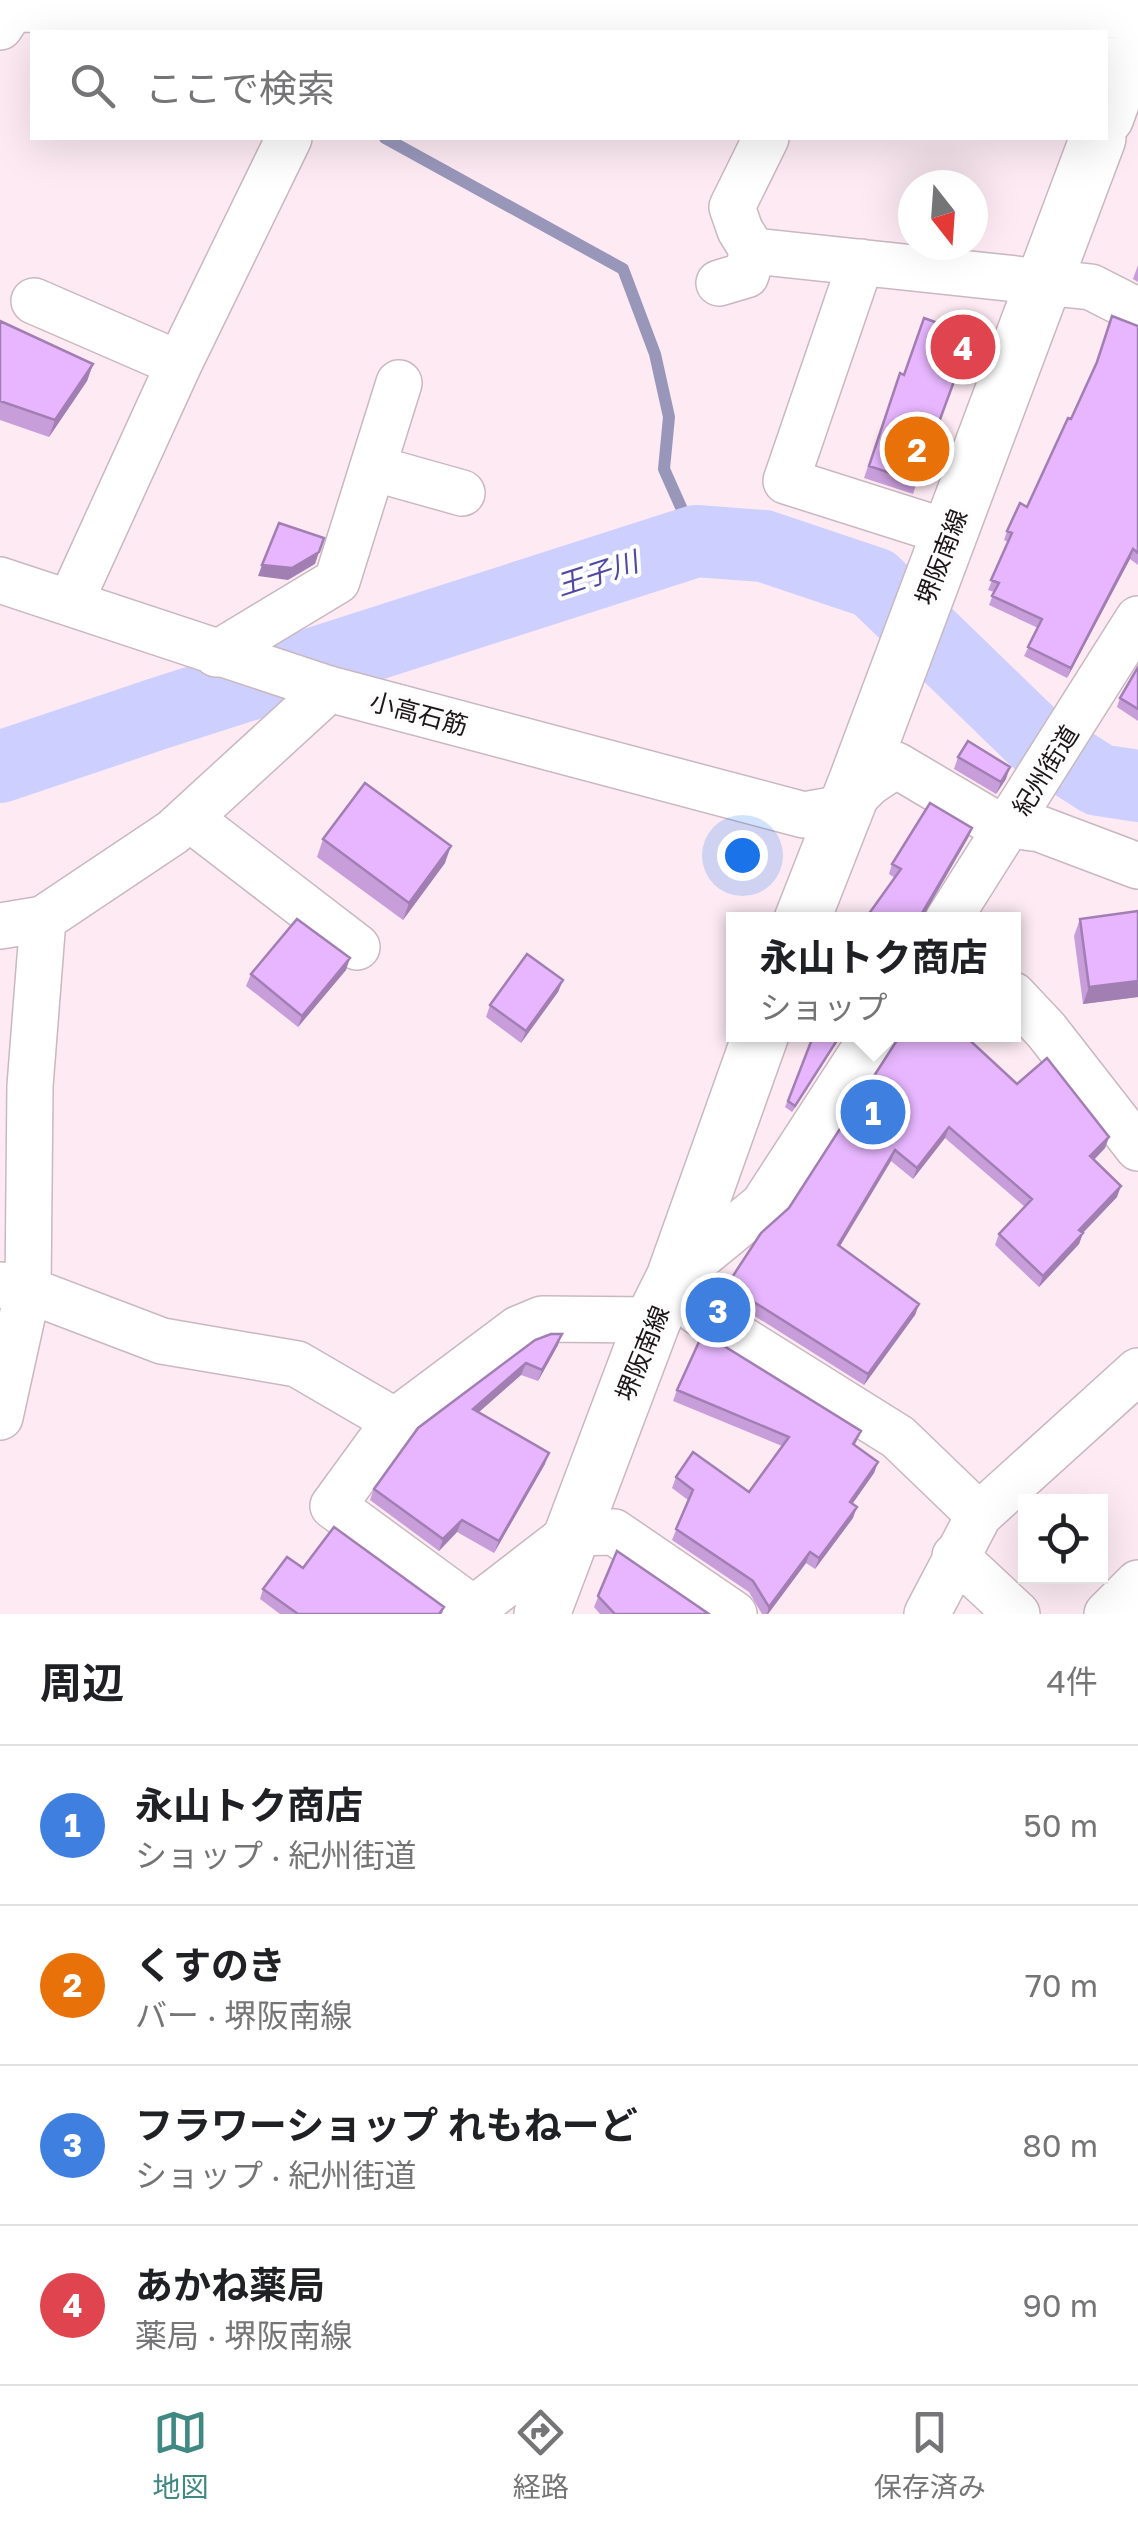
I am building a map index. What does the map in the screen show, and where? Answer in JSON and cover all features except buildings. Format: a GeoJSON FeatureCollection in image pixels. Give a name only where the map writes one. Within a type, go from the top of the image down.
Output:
{"type":"FeatureCollection","features":[{"type":"Feature","properties":{"kind":"main road"},"geometry":{"type":"LineString","coordinates":[[908,0],[996,8],[1138,10]]}},
{"type":"Feature","properties":{"kind":"main road"},"geometry":{"type":"LineString","coordinates":[[209,6],[308,24],[642,26],[996,8]]}},
{"type":"Feature","properties":{"kind":"main road"},"geometry":{"type":"LineString","coordinates":[[1108,110],[1138,26]]}},
{"type":"Feature","properties":{"kind":"main road","name":"堺阪南線"},"geometry":{"type":"LineString","coordinates":[[805,912],[1097,140]]}},
{"type":"Feature","properties":{"kind":"main road","name":"堺阪南線"},"geometry":{"type":"LineString","coordinates":[[542,1614],[572,1534],[675,1303],[758,1042]]}},
{"type":"Feature","properties":{"kind":"street"},"geometry":{"type":"LineString","coordinates":[[6,18],[209,6]]}},
{"type":"Feature","properties":{"kind":"street"},"geometry":{"type":"LineString","coordinates":[[70,604],[179,364],[288,140]]}},
{"type":"Feature","properties":{"kind":"street"},"geometry":{"type":"LineString","coordinates":[[719,283],[746,274],[753,250],[732,207],[765,140]]}},
{"type":"Feature","properties":{"kind":"street"},"geometry":{"type":"LineString","coordinates":[[753,250],[1092,287],[1138,310]]}},
{"type":"Feature","properties":{"kind":"street"},"geometry":{"type":"LineString","coordinates":[[861,262],[786,481],[941,555]]}},
{"type":"Feature","properties":{"kind":"street"},"geometry":{"type":"LineString","coordinates":[[34,300],[179,364]]}},
{"type":"Feature","properties":{"kind":"street"},"geometry":{"type":"LineString","coordinates":[[216,654],[337,581],[400,383]]}},
{"type":"Feature","properties":{"kind":"street"},"geometry":{"type":"LineString","coordinates":[[373,468],[462,493]]}},
{"type":"Feature","properties":{"kind":"street","name":"小高石筋"},"geometry":{"type":"LineString","coordinates":[[0,580],[329,689],[804,815],[844,808]]}},
{"type":"Feature","properties":{"kind":"street","name":"紀州街道"},"geometry":{"type":"LineString","coordinates":[[953,912],[1138,619]]}},
{"type":"Feature","properties":{"kind":"street"},"geometry":{"type":"LineString","coordinates":[[0,1417],[30,1086],[22,922],[173,832],[329,689]]}},
{"type":"Feature","properties":{"kind":"street"},"geometry":{"type":"LineString","coordinates":[[844,808],[869,783],[896,765],[994,823],[1021,807],[1040,829],[1138,866]]}},
{"type":"Feature","properties":{"kind":"street"},"geometry":{"type":"LineString","coordinates":[[189,818],[358,947]]}},
{"type":"Feature","properties":{"kind":"street"},"geometry":{"type":"LineString","coordinates":[[1021,1004],[1046,1030],[1138,1148]]}},
{"type":"Feature","properties":{"kind":"street"},"geometry":{"type":"LineString","coordinates":[[675,1303],[763,1206],[869,1042]]}},
{"type":"Feature","properties":{"kind":"street"},"geometry":{"type":"LineString","coordinates":[[14,1287],[162,1341],[297,1364],[395,1421]]}},
{"type":"Feature","properties":{"kind":"street"},"geometry":{"type":"LineString","coordinates":[[734,1614],[614,1532],[572,1534],[470,1611],[333,1506],[395,1421],[518,1329],[542,1319],[675,1303],[898,1437],[979,1515]]}},
{"type":"Feature","properties":{"kind":"street"},"geometry":{"type":"LineString","coordinates":[[927,1614],[979,1515],[1138,1371]]}},
{"type":"Feature","properties":{"kind":"street"},"geometry":{"type":"LineString","coordinates":[[955,1556],[1018,1614]]}},
{"type":"Feature","properties":{"kind":"street"},"geometry":{"type":"LineString","coordinates":[[1107,1614],[1138,1583]]}},
{"type":"Feature","properties":{"kind":"waterway"},"geometry":{"type":"LineString","coordinates":[[389,140],[623,269],[655,354],[669,417],[664,469],[696,541]]}},
{"type":"Feature","properties":{"kind":"waterway","name":"王子川"},"geometry":{"type":"LineString","coordinates":[[0,767],[696,541],[764,546],[874,583],[1036,740],[1099,780],[1138,786]]}},
{"type":"Feature","properties":{"kind":"place","name":"あかね薬局"},"geometry":{"type":"Point","coordinates":[963,347]}},
{"type":"Feature","properties":{"kind":"place","name":"くすのき"},"geometry":{"type":"Point","coordinates":[917,449]}},
{"type":"Feature","properties":{"kind":"place","name":"永山トク商店"},"geometry":{"type":"Point","coordinates":[873,1112]}},
{"type":"Feature","properties":{"kind":"place","name":"フラワーショップ れもねーど"},"geometry":{"type":"Point","coordinates":[718,1310]}}]}
